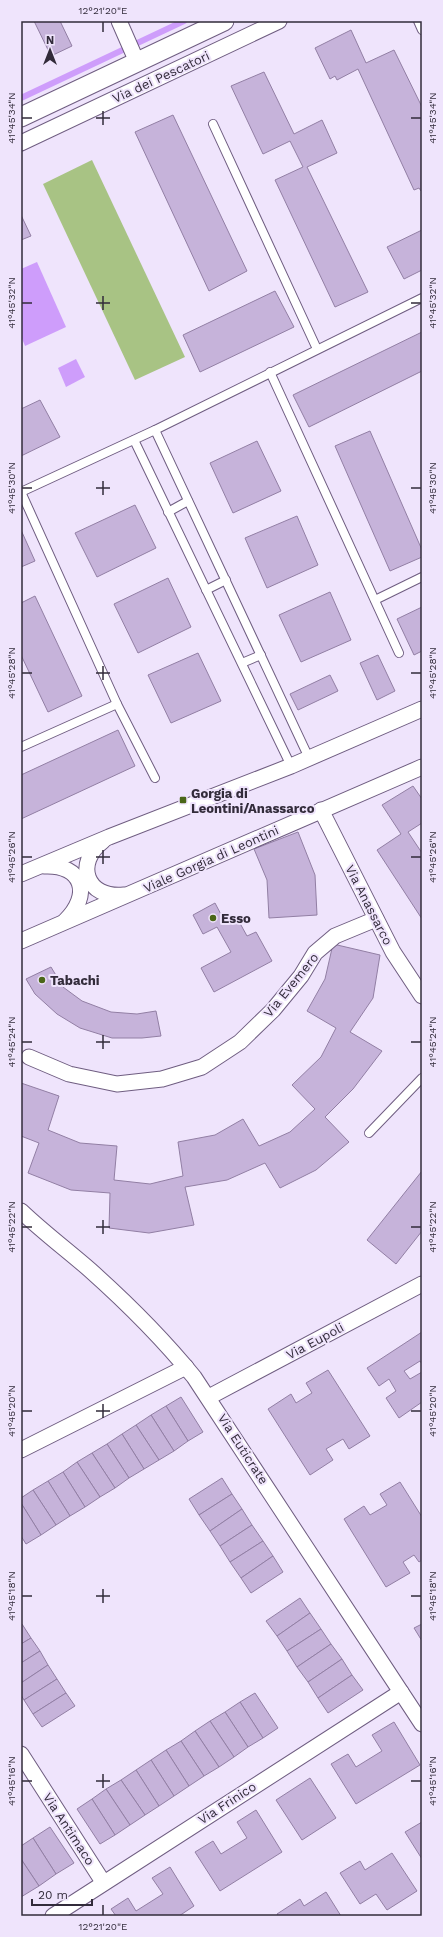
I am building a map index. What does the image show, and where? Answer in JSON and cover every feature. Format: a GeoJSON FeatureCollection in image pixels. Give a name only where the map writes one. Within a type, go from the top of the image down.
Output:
{"type":"FeatureCollection","features":[{"type":"Feature","properties":{"kind":"street"},"geometry":{"type":"LineString","coordinates":[[119,21],[135,58]]}},
{"type":"Feature","properties":{"kind":"street","name":"Via dei Pescatori"},"geometry":{"type":"LineString","coordinates":[[21,118],[135,58],[224,21]]}},
{"type":"Feature","properties":{"kind":"street","name":"Via dei Pescatori"},"geometry":{"type":"LineString","coordinates":[[21,143],[280,21]]}},
{"type":"Feature","properties":{"kind":"street"},"geometry":{"type":"LineString","coordinates":[[21,874],[109,837],[291,766],[422,709]]}},
{"type":"Feature","properties":{"kind":"street","name":"Viale Gorgia di Leontini"},"geometry":{"type":"LineString","coordinates":[[21,941],[130,895],[422,766]]}},
{"type":"Feature","properties":{"kind":"street","name":"Via Anassarco"},"geometry":{"type":"LineString","coordinates":[[321,810],[393,952],[422,996]]}},
{"type":"Feature","properties":{"kind":"street"},"geometry":{"type":"LineString","coordinates":[[109,837],[94,849],[89,856],[87,872],[88,878],[91,884],[101,893],[111,896],[130,895]]}},
{"type":"Feature","properties":{"kind":"street"},"geometry":{"type":"LineString","coordinates":[[36,867],[51,866],[68,870],[80,885],[81,891],[79,903],[72,914],[62,923]]}},
{"type":"Feature","properties":{"kind":"street","name":"Via Evemero"},"geometry":{"type":"LineString","coordinates":[[29,1057],[70,1074],[116,1084],[162,1079],[202,1068],[240,1042],[273,1010],[301,976],[315,953],[335,936],[376,918]]}},
{"type":"Feature","properties":{"kind":"street","name":"Via Euticrate"},"geometry":{"type":"LineString","coordinates":[[24,1218],[110,1288],[186,1367],[209,1397],[422,1724]]}},
{"type":"Feature","properties":{"kind":"street","name":"Via Eupoli"},"geometry":{"type":"LineString","coordinates":[[209,1397],[422,1284]]}},
{"type":"Feature","properties":{"kind":"street"},"geometry":{"type":"LineString","coordinates":[[21,1450],[186,1367]]}},
{"type":"Feature","properties":{"kind":"street","name":"Via Frinico"},"geometry":{"type":"LineString","coordinates":[[53,1916],[103,1882],[401,1692]]}},
{"type":"Feature","properties":{"kind":"street","name":"Via Antimaco"},"geometry":{"type":"LineString","coordinates":[[21,1754],[103,1882]]}},
{"type":"Feature","properties":{"kind":"lane"},"geometry":{"type":"LineString","coordinates":[[418,21],[422,30]]}},
{"type":"Feature","properties":{"kind":"lane"},"geometry":{"type":"LineString","coordinates":[[213,124],[317,349]]}},
{"type":"Feature","properties":{"kind":"lane"},"geometry":{"type":"LineString","coordinates":[[155,778],[117,704],[21,492],[155,430],[422,298]]}},
{"type":"Feature","properties":{"kind":"lane"},"geometry":{"type":"LineString","coordinates":[[270,372],[399,653]]}},
{"type":"Feature","properties":{"kind":"lane"},"geometry":{"type":"LineString","coordinates":[[155,430],[309,758]]}},
{"type":"Feature","properties":{"kind":"lane"},"geometry":{"type":"LineString","coordinates":[[134,440],[291,766]]}},
{"type":"Feature","properties":{"kind":"lane"},"geometry":{"type":"LineString","coordinates":[[168,512],[188,501]]}},
{"type":"Feature","properties":{"kind":"lane"},"geometry":{"type":"LineString","coordinates":[[375,600],[422,578]]}},
{"type":"Feature","properties":{"kind":"lane"},"geometry":{"type":"LineString","coordinates":[[206,590],[226,580]]}},
{"type":"Feature","properties":{"kind":"lane"},"geometry":{"type":"LineString","coordinates":[[242,663],[261,655]]}},
{"type":"Feature","properties":{"kind":"lane"},"geometry":{"type":"LineString","coordinates":[[21,747],[117,704]]}},
{"type":"Feature","properties":{"kind":"lane"},"geometry":{"type":"LineString","coordinates":[[369,1133],[422,1078]]}},
{"type":"Feature","properties":{"kind":"green space"},"geometry":{"type":"Polygon","coordinates":[[[92,160],[185,357],[135,380],[43,184],[92,160]]]}},
{"type":"Feature","properties":{"kind":"shaded area"},"geometry":{"type":"Polygon","coordinates":[[[37,262],[66,327],[25,346],[21,336],[21,269],[37,262]]]}},
{"type":"Feature","properties":{"kind":"shaded area"},"geometry":{"type":"Polygon","coordinates":[[[76,359],[85,377],[66,387],[58,368],[76,359]]]}},
{"type":"Feature","properties":{"kind":"building"},"geometry":{"type":"Polygon","coordinates":[[[34,21],[60,21],[72,46],[51,56],[34,21]]]}},
{"type":"Feature","properties":{"kind":"building"},"geometry":{"type":"Polygon","coordinates":[[[351,30],[366,63],[394,50],[422,107],[421,191],[419,188],[414,190],[358,69],[337,80],[335,76],[330,79],[315,48],[351,30]]]}},
{"type":"Feature","properties":{"kind":"building"},"geometry":{"type":"Polygon","coordinates":[[[264,72],[294,134],[322,120],[337,153],[307,167],[368,292],[335,307],[275,180],[303,167],[290,141],[263,154],[231,86],[264,72]]]}},
{"type":"Feature","properties":{"kind":"building"},"geometry":{"type":"Polygon","coordinates":[[[173,115],[247,271],[209,291],[135,132],[173,115]]]}},
{"type":"Feature","properties":{"kind":"building"},"geometry":{"type":"Polygon","coordinates":[[[21,215],[31,236],[21,240],[21,215]]]}},
{"type":"Feature","properties":{"kind":"building"},"geometry":{"type":"Polygon","coordinates":[[[422,230],[422,270],[404,279],[387,247],[422,230]]]}},
{"type":"Feature","properties":{"kind":"building"},"geometry":{"type":"Polygon","coordinates":[[[275,291],[294,327],[200,372],[183,335],[275,291]]]}},
{"type":"Feature","properties":{"kind":"building"},"geometry":{"type":"Polygon","coordinates":[[[422,332],[422,371],[309,427],[293,395],[422,332]]]}},
{"type":"Feature","properties":{"kind":"building"},"geometry":{"type":"Polygon","coordinates":[[[40,400],[60,437],[21,456],[21,409],[40,400]]]}},
{"type":"Feature","properties":{"kind":"building"},"geometry":{"type":"Polygon","coordinates":[[[370,431],[422,550],[422,557],[390,571],[335,446],[370,431]]]}},
{"type":"Feature","properties":{"kind":"building"},"geometry":{"type":"Polygon","coordinates":[[[257,441],[281,491],[233,513],[210,463],[257,441]]]}},
{"type":"Feature","properties":{"kind":"building"},"geometry":{"type":"Polygon","coordinates":[[[135,505],[156,548],[97,577],[75,533],[135,505]]]}},
{"type":"Feature","properties":{"kind":"building"},"geometry":{"type":"Polygon","coordinates":[[[297,516],[318,565],[267,588],[245,538],[297,516]]]}},
{"type":"Feature","properties":{"kind":"building"},"geometry":{"type":"Polygon","coordinates":[[[21,530],[35,561],[21,567],[21,530]]]}},
{"type":"Feature","properties":{"kind":"building"},"geometry":{"type":"Polygon","coordinates":[[[168,578],[191,627],[138,653],[114,604],[168,578]]]}},
{"type":"Feature","properties":{"kind":"building"},"geometry":{"type":"Polygon","coordinates":[[[330,592],[351,640],[301,662],[279,615],[330,592]]]}},
{"type":"Feature","properties":{"kind":"building"},"geometry":{"type":"Polygon","coordinates":[[[35,596],[82,696],[48,712],[21,655],[21,603],[35,596]]]}},
{"type":"Feature","properties":{"kind":"building"},"geometry":{"type":"Polygon","coordinates":[[[422,607],[422,651],[414,655],[397,619],[422,607]]]}},
{"type":"Feature","properties":{"kind":"building"},"geometry":{"type":"Polygon","coordinates":[[[198,653],[221,701],[171,723],[148,675],[198,653]]]}},
{"type":"Feature","properties":{"kind":"building"},"geometry":{"type":"Polygon","coordinates":[[[378,655],[395,691],[377,700],[360,663],[378,655]]]}},
{"type":"Feature","properties":{"kind":"building"},"geometry":{"type":"Polygon","coordinates":[[[330,675],[338,691],[298,710],[290,694],[330,675]]]}},
{"type":"Feature","properties":{"kind":"building"},"geometry":{"type":"Polygon","coordinates":[[[118,730],[135,766],[21,819],[21,775],[118,730]]]}},
{"type":"Feature","properties":{"kind":"building"},"geometry":{"type":"Polygon","coordinates":[[[413,786],[422,799],[422,823],[408,832],[422,853],[422,919],[377,850],[401,834],[382,805],[413,786]]]}},
{"type":"Feature","properties":{"kind":"building"},"geometry":{"type":"Polygon","coordinates":[[[298,832],[315,875],[317,915],[269,918],[267,880],[254,849],[298,832]]]}},
{"type":"Feature","properties":{"kind":"building"},"geometry":{"type":"Polygon","coordinates":[[[215,903],[225,922],[236,916],[247,936],[256,932],[272,961],[214,992],[201,968],[231,952],[217,927],[203,934],[193,915],[215,903]]]}},
{"type":"Feature","properties":{"kind":"building"},"geometry":{"type":"Polygon","coordinates":[[[333,944],[380,955],[373,998],[350,1032],[382,1051],[353,1089],[325,1117],[349,1142],[316,1170],[280,1188],[265,1163],[227,1180],[185,1187],[194,1225],[149,1233],[109,1228],[110,1193],[71,1190],[28,1173],[39,1143],[21,1136],[21,1083],[59,1096],[48,1130],[80,1143],[117,1146],[114,1180],[150,1184],[183,1176],[178,1142],[215,1135],[243,1119],[259,1146],[290,1132],[315,1109],[292,1085],[321,1057],[336,1028],[307,1011],[325,979],[333,944]]]}},
{"type":"Feature","properties":{"kind":"building"},"geometry":{"type":"Polygon","coordinates":[[[51,967],[63,987],[82,1001],[111,1012],[137,1014],[156,1011],[161,1036],[142,1038],[112,1038],[80,1028],[57,1014],[35,994],[26,979],[51,967]]]}},
{"type":"Feature","properties":{"kind":"building"},"geometry":{"type":"Polygon","coordinates":[[[422,1171],[422,1231],[396,1264],[367,1240],[422,1171]]]}},
{"type":"Feature","properties":{"kind":"building"},"geometry":{"type":"Polygon","coordinates":[[[422,1332],[422,1364],[420,1361],[404,1371],[410,1379],[422,1372],[422,1402],[399,1418],[386,1398],[396,1391],[389,1379],[379,1386],[367,1368],[422,1332]]]}},
{"type":"Feature","properties":{"kind":"building"},"geometry":{"type":"Polygon","coordinates":[[[328,1370],[370,1436],[349,1449],[343,1439],[326,1449],[333,1460],[310,1475],[268,1409],[291,1394],[296,1403],[312,1393],[306,1383],[328,1370]]]}},
{"type":"Feature","properties":{"kind":"building"},"geometry":{"type":"Polygon","coordinates":[[[181,1397],[203,1432],[188,1441],[166,1406],[181,1397]]]}},
{"type":"Feature","properties":{"kind":"building"},"geometry":{"type":"Polygon","coordinates":[[[166,1406],[188,1441],[174,1451],[151,1415],[166,1406]]]}},
{"type":"Feature","properties":{"kind":"building"},"geometry":{"type":"Polygon","coordinates":[[[151,1415],[174,1451],[159,1460],[136,1425],[151,1415]]]}},
{"type":"Feature","properties":{"kind":"building"},"geometry":{"type":"Polygon","coordinates":[[[136,1425],[159,1460],[144,1469],[122,1434],[136,1425]]]}},
{"type":"Feature","properties":{"kind":"building"},"geometry":{"type":"Polygon","coordinates":[[[122,1434],[144,1469],[129,1478],[107,1444],[122,1434]]]}},
{"type":"Feature","properties":{"kind":"building"},"geometry":{"type":"Polygon","coordinates":[[[107,1444],[129,1478],[115,1488],[92,1453],[107,1444]]]}},
{"type":"Feature","properties":{"kind":"building"},"geometry":{"type":"Polygon","coordinates":[[[92,1453],[115,1488],[100,1497],[77,1462],[92,1453]]]}},
{"type":"Feature","properties":{"kind":"building"},"geometry":{"type":"Polygon","coordinates":[[[77,1462],[100,1497],[85,1507],[63,1472],[77,1462]]]}},
{"type":"Feature","properties":{"kind":"building"},"geometry":{"type":"Polygon","coordinates":[[[63,1472],[85,1507],[70,1516],[48,1481],[63,1472]]]}},
{"type":"Feature","properties":{"kind":"building"},"geometry":{"type":"Polygon","coordinates":[[[222,1478],[232,1494],[199,1515],[189,1499],[222,1478]]]}},
{"type":"Feature","properties":{"kind":"building"},"geometry":{"type":"Polygon","coordinates":[[[48,1481],[70,1516],[56,1525],[33,1490],[48,1481]]]}},
{"type":"Feature","properties":{"kind":"building"},"geometry":{"type":"Polygon","coordinates":[[[400,1482],[422,1517],[422,1560],[419,1562],[414,1555],[403,1562],[410,1573],[386,1587],[344,1519],[364,1506],[370,1515],[387,1505],[380,1494],[400,1482]]]}},
{"type":"Feature","properties":{"kind":"building"},"geometry":{"type":"Polygon","coordinates":[[[33,1490],[56,1525],[41,1535],[21,1503],[21,1498],[33,1490]]]}},
{"type":"Feature","properties":{"kind":"building"},"geometry":{"type":"Polygon","coordinates":[[[232,1494],[242,1509],[210,1531],[199,1515],[232,1494]]]}},
{"type":"Feature","properties":{"kind":"building"},"geometry":{"type":"Polygon","coordinates":[[[21,1503],[41,1535],[26,1544],[21,1536],[21,1503]]]}},
{"type":"Feature","properties":{"kind":"building"},"geometry":{"type":"Polygon","coordinates":[[[242,1509],[252,1525],[220,1546],[210,1531],[242,1509]]]}},
{"type":"Feature","properties":{"kind":"building"},"geometry":{"type":"Polygon","coordinates":[[[252,1525],[263,1541],[230,1562],[220,1546],[252,1525]]]}},
{"type":"Feature","properties":{"kind":"building"},"geometry":{"type":"Polygon","coordinates":[[[263,1541],[273,1556],[241,1578],[230,1562],[263,1541]]]}},
{"type":"Feature","properties":{"kind":"building"},"geometry":{"type":"Polygon","coordinates":[[[273,1556],[283,1572],[251,1593],[241,1578],[273,1556]]]}},
{"type":"Feature","properties":{"kind":"building"},"geometry":{"type":"Polygon","coordinates":[[[300,1598],[310,1613],[277,1636],[266,1621],[300,1598]]]}},
{"type":"Feature","properties":{"kind":"building"},"geometry":{"type":"Polygon","coordinates":[[[310,1613],[321,1629],[287,1651],[277,1636],[310,1613]]]}},
{"type":"Feature","properties":{"kind":"building"},"geometry":{"type":"Polygon","coordinates":[[[22,1624],[31,1638],[21,1644],[21,1625],[22,1624]]]}},
{"type":"Feature","properties":{"kind":"building"},"geometry":{"type":"Polygon","coordinates":[[[422,1624],[422,1641],[414,1628],[422,1624]]]}},
{"type":"Feature","properties":{"kind":"building"},"geometry":{"type":"Polygon","coordinates":[[[321,1629],[331,1644],[297,1667],[287,1651],[321,1629]]]}},
{"type":"Feature","properties":{"kind":"building"},"geometry":{"type":"Polygon","coordinates":[[[31,1638],[40,1651],[21,1663],[21,1644],[31,1638]]]}},
{"type":"Feature","properties":{"kind":"building"},"geometry":{"type":"Polygon","coordinates":[[[331,1644],[342,1659],[308,1682],[297,1667],[331,1644]]]}},
{"type":"Feature","properties":{"kind":"building"},"geometry":{"type":"Polygon","coordinates":[[[40,1651],[48,1665],[21,1683],[21,1663],[40,1651]]]}},
{"type":"Feature","properties":{"kind":"building"},"geometry":{"type":"Polygon","coordinates":[[[342,1659],[352,1675],[318,1698],[308,1682],[342,1659]]]}},
{"type":"Feature","properties":{"kind":"building"},"geometry":{"type":"Polygon","coordinates":[[[48,1665],[57,1679],[24,1700],[21,1695],[21,1683],[48,1665]]]}},
{"type":"Feature","properties":{"kind":"building"},"geometry":{"type":"Polygon","coordinates":[[[352,1675],[363,1690],[328,1713],[318,1698],[352,1675]]]}},
{"type":"Feature","properties":{"kind":"building"},"geometry":{"type":"Polygon","coordinates":[[[57,1679],[66,1693],[33,1714],[24,1700],[57,1679]]]}},
{"type":"Feature","properties":{"kind":"building"},"geometry":{"type":"Polygon","coordinates":[[[66,1693],[75,1706],[42,1727],[33,1714],[66,1693]]]}},
{"type":"Feature","properties":{"kind":"building"},"geometry":{"type":"Polygon","coordinates":[[[255,1693],[278,1728],[263,1738],[240,1702],[255,1693]]]}},
{"type":"Feature","properties":{"kind":"building"},"geometry":{"type":"Polygon","coordinates":[[[240,1702],[263,1738],[248,1747],[225,1712],[240,1702]]]}},
{"type":"Feature","properties":{"kind":"building"},"geometry":{"type":"Polygon","coordinates":[[[225,1712],[248,1747],[234,1757],[210,1721],[225,1712]]]}},
{"type":"Feature","properties":{"kind":"building"},"geometry":{"type":"Polygon","coordinates":[[[210,1721],[234,1757],[219,1767],[195,1731],[210,1721]]]}},
{"type":"Feature","properties":{"kind":"building"},"geometry":{"type":"Polygon","coordinates":[[[394,1722],[420,1765],[356,1804],[331,1764],[348,1754],[356,1767],[382,1751],[372,1735],[394,1722]]]}},
{"type":"Feature","properties":{"kind":"building"},"geometry":{"type":"Polygon","coordinates":[[[195,1731],[219,1767],[204,1776],[181,1741],[195,1731]]]}},
{"type":"Feature","properties":{"kind":"building"},"geometry":{"type":"Polygon","coordinates":[[[181,1741],[204,1776],[189,1786],[166,1750],[181,1741]]]}},
{"type":"Feature","properties":{"kind":"building"},"geometry":{"type":"Polygon","coordinates":[[[166,1750],[189,1786],[174,1796],[151,1760],[166,1750]]]}},
{"type":"Feature","properties":{"kind":"building"},"geometry":{"type":"Polygon","coordinates":[[[151,1760],[174,1796],[159,1806],[136,1770],[151,1760]]]}},
{"type":"Feature","properties":{"kind":"building"},"geometry":{"type":"Polygon","coordinates":[[[136,1770],[159,1806],[145,1815],[121,1780],[136,1770]]]}},
{"type":"Feature","properties":{"kind":"building"},"geometry":{"type":"Polygon","coordinates":[[[310,1778],[336,1818],[302,1840],[276,1800],[310,1778]]]}},
{"type":"Feature","properties":{"kind":"building"},"geometry":{"type":"Polygon","coordinates":[[[121,1780],[145,1815],[130,1825],[106,1789],[121,1780]]]}},
{"type":"Feature","properties":{"kind":"building"},"geometry":{"type":"Polygon","coordinates":[[[106,1789],[130,1825],[115,1835],[92,1799],[106,1789]]]}},
{"type":"Feature","properties":{"kind":"building"},"geometry":{"type":"Polygon","coordinates":[[[92,1799],[115,1835],[100,1844],[77,1809],[92,1799]]]}},
{"type":"Feature","properties":{"kind":"building"},"geometry":{"type":"Polygon","coordinates":[[[256,1810],[282,1852],[220,1891],[195,1852],[213,1841],[221,1854],[247,1838],[237,1822],[256,1810]]]}},
{"type":"Feature","properties":{"kind":"building"},"geometry":{"type":"Polygon","coordinates":[[[422,1822],[422,1859],[405,1832],[422,1822]]]}},
{"type":"Feature","properties":{"kind":"building"},"geometry":{"type":"Polygon","coordinates":[[[50,1827],[74,1863],[56,1874],[33,1838],[50,1827]]]}},
{"type":"Feature","properties":{"kind":"building"},"geometry":{"type":"Polygon","coordinates":[[[33,1838],[56,1874],[39,1886],[21,1859],[21,1846],[33,1838]]]}},
{"type":"Feature","properties":{"kind":"building"},"geometry":{"type":"Polygon","coordinates":[[[392,1853],[417,1891],[387,1910],[376,1894],[360,1904],[340,1873],[360,1861],[365,1870],[392,1853]]]}},
{"type":"Feature","properties":{"kind":"building"},"geometry":{"type":"Polygon","coordinates":[[[21,1859],[39,1886],[21,1897],[21,1859]]]}},
{"type":"Feature","properties":{"kind":"building"},"geometry":{"type":"Polygon","coordinates":[[[170,1867],[194,1906],[179,1916],[116,1916],[111,1909],[128,1898],[136,1911],[163,1894],[152,1878],[170,1867]]]}},
{"type":"Feature","properties":{"kind":"building"},"geometry":{"type":"Polygon","coordinates":[[[326,1892],[341,1916],[278,1916],[277,1914],[300,1899],[304,1906],[326,1892]]]}},
{"type":"Feature","properties":{"kind":"waterway"},"geometry":{"type":"LineString","coordinates":[[21,98],[184,21]]}},
{"type":"Feature","properties":{"kind":"place","name":"Gorgia di Leontini/Anassarco"},"geometry":{"type":"Point","coordinates":[183,800]}},
{"type":"Feature","properties":{"kind":"place","name":"Esso"},"geometry":{"type":"Point","coordinates":[213,918]}},
{"type":"Feature","properties":{"kind":"place","name":"Tabachi"},"geometry":{"type":"Point","coordinates":[42,980]}}]}
